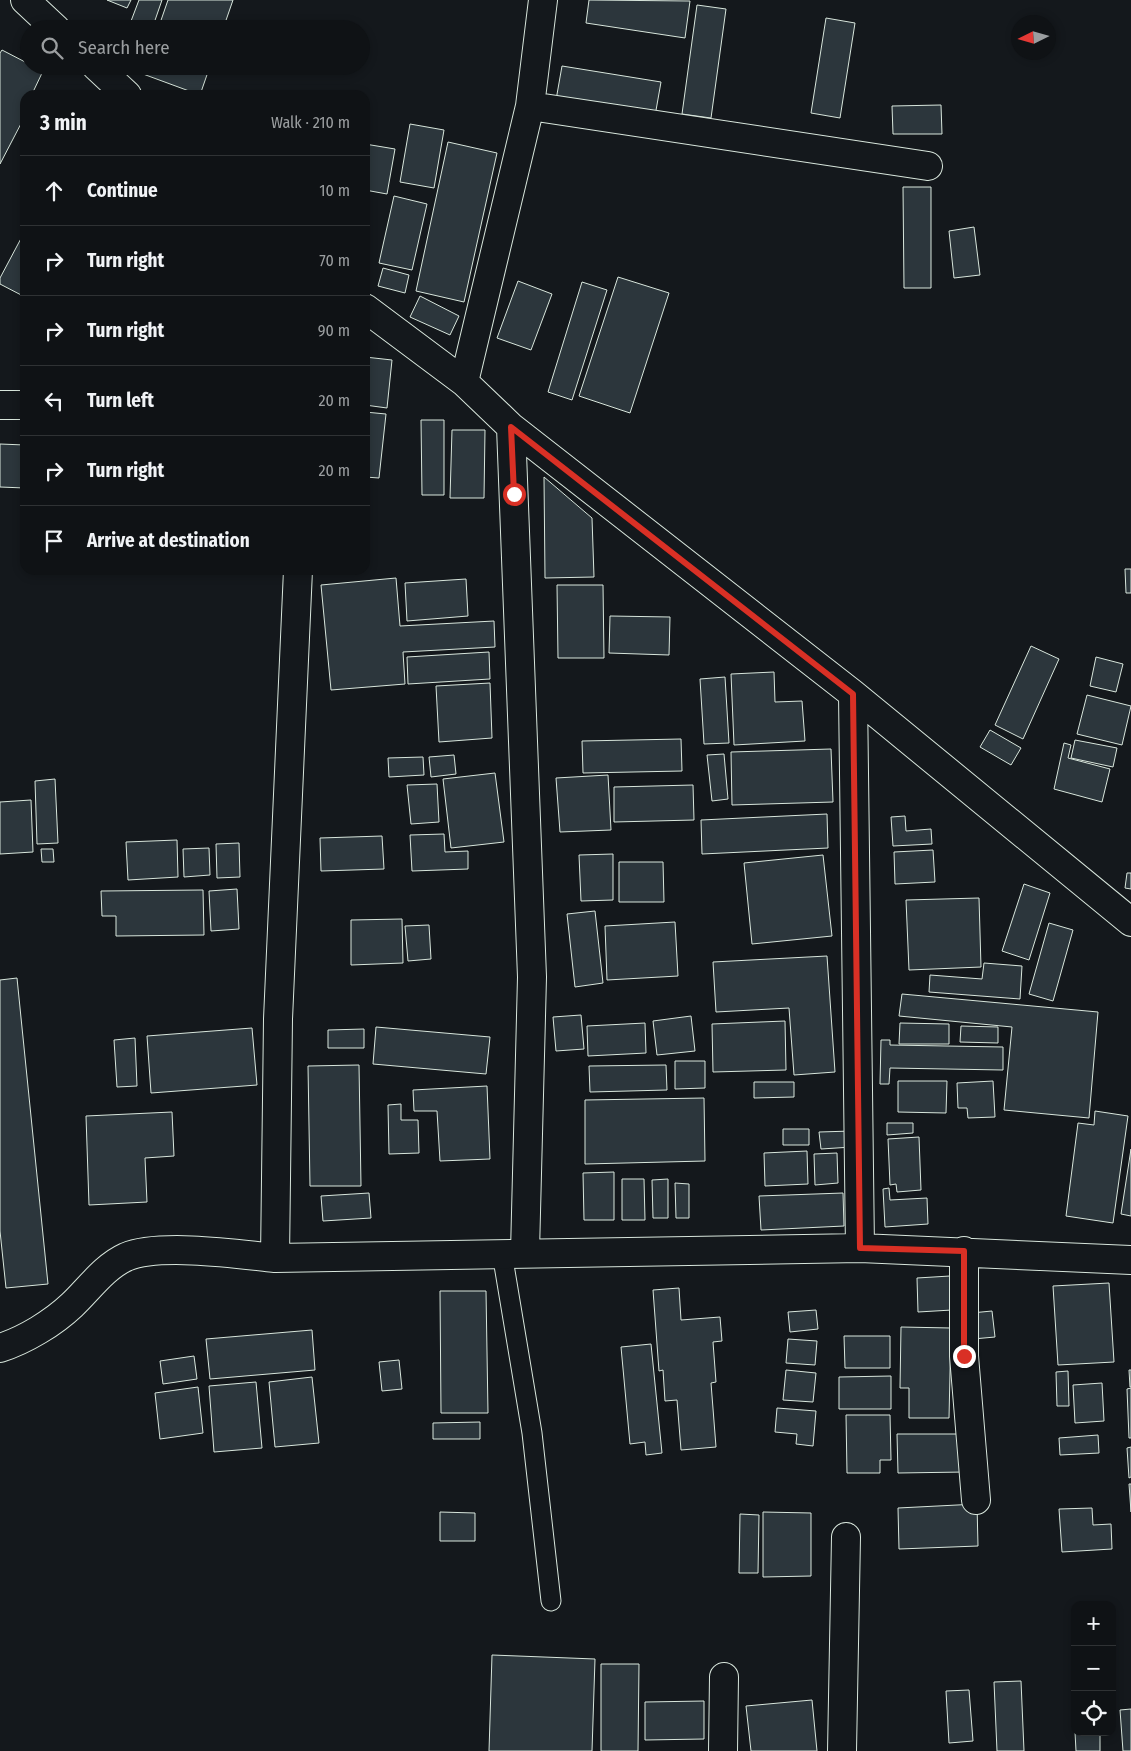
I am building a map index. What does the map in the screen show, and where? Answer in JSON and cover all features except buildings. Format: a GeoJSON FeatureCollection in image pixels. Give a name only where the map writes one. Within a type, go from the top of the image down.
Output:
{"type":"FeatureCollection","features":[{"type":"Feature","properties":{"kind":"street"},"geometry":{"type":"LineString","coordinates":[[25,0],[46,20]]}},
{"type":"Feature","properties":{"kind":"street"},"geometry":{"type":"LineString","coordinates":[[464,382],[530,106],[543,0]]}},
{"type":"Feature","properties":{"kind":"street"},"geometry":{"type":"LineString","coordinates":[[106,75],[122,90]]}},
{"type":"Feature","properties":{"kind":"street"},"geometry":{"type":"LineString","coordinates":[[530,106],[928,166]]}},
{"type":"Feature","properties":{"kind":"street"},"geometry":{"type":"LineString","coordinates":[[370,312],[464,382],[511,427],[853,694],[1131,922]]}},
{"type":"Feature","properties":{"kind":"street"},"geometry":{"type":"LineString","coordinates":[[0,405],[20,405]]}},
{"type":"Feature","properties":{"kind":"street"},"geometry":{"type":"LineString","coordinates":[[511,427],[532,977],[514,1253]]}},
{"type":"Feature","properties":{"kind":"street"},"geometry":{"type":"LineString","coordinates":[[275,1258],[278,1019],[298,575]]}},
{"type":"Feature","properties":{"kind":"street"},"geometry":{"type":"LineString","coordinates":[[853,694],[860,1248]]}},
{"type":"Feature","properties":{"kind":"street"},"geometry":{"type":"LineString","coordinates":[[0,1348],[19,1342],[71,1306],[102,1273],[126,1257],[148,1252],[228,1252],[275,1258],[860,1248],[964,1251],[1131,1260]]}},
{"type":"Feature","properties":{"kind":"street"},"geometry":{"type":"LineString","coordinates":[[964,1251],[964,1356],[976,1500]]}},
{"type":"Feature","properties":{"kind":"street"},"geometry":{"type":"LineString","coordinates":[[842,1751],[846,1536]]}},
{"type":"Feature","properties":{"kind":"street"},"geometry":{"type":"LineString","coordinates":[[723,1751],[724,1677]]}},
{"type":"Feature","properties":{"kind":"lane"},"geometry":{"type":"LineString","coordinates":[[514,1253],[551,1601]]}},
{"type":"Feature","properties":{"kind":"route"},"geometry":{"type":"LineString","coordinates":[[514,494],[511,427],[853,694],[860,1248],[964,1251],[964,1356]]}}]}
